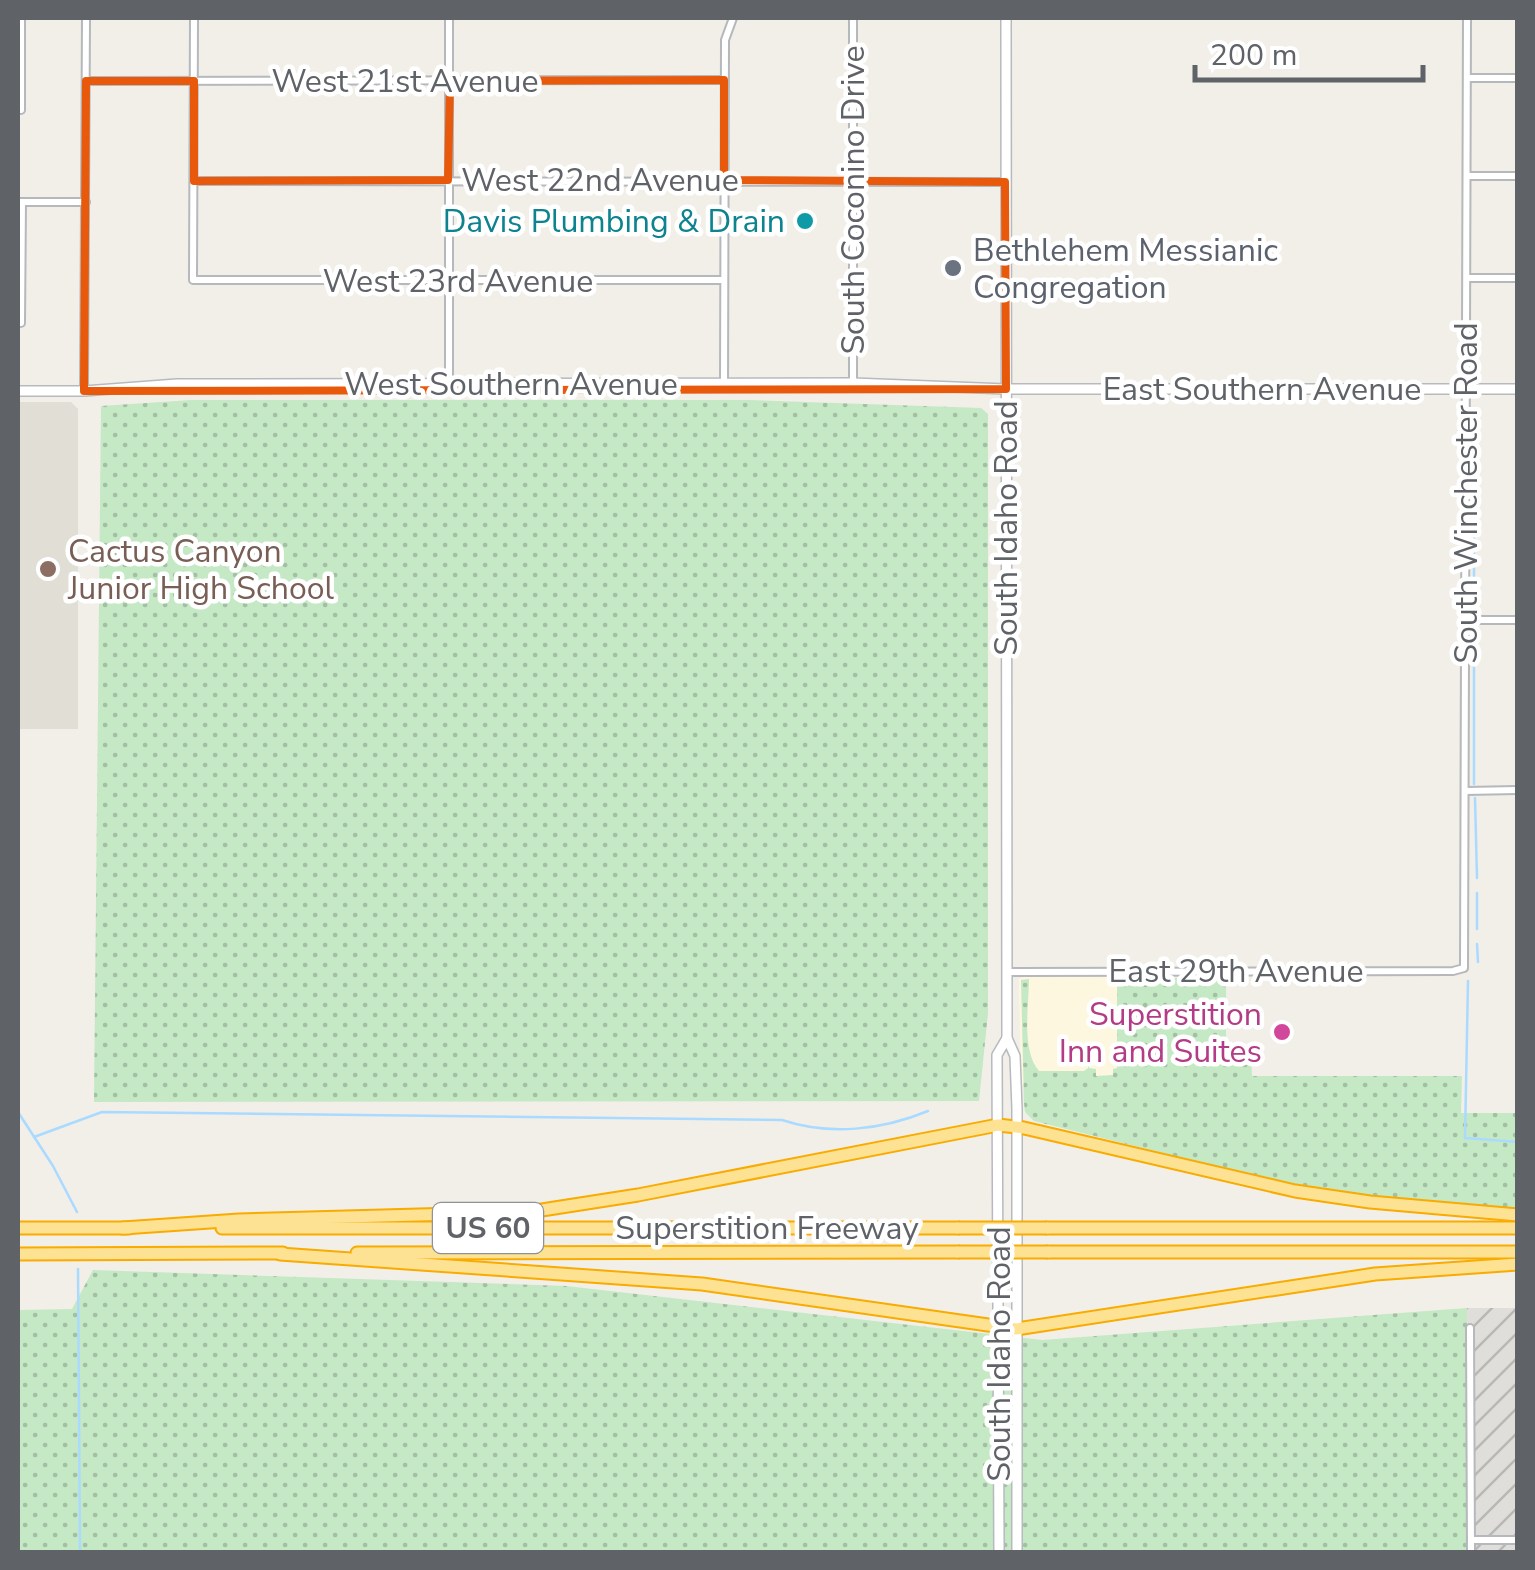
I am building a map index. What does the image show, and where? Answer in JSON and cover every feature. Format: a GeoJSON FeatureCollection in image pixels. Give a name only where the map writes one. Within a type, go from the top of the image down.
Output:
{"type":"FeatureCollection","features":[{"type":"Feature","properties":{"kind":"highway"},"geometry":{"type":"LineString","coordinates":[[123,1228],[238,1220],[544,1210],[670,1190],[998,1126],[1295,1190],[1370,1202],[1518,1215]]}},
{"type":"Feature","properties":{"kind":"highway","name":"Superstition Freeway"},"geometry":{"type":"LineString","coordinates":[[18,1228],[1518,1228]]}},
{"type":"Feature","properties":{"kind":"highway","name":"Superstition Freeway"},"geometry":{"type":"LineString","coordinates":[[18,1255],[1518,1252]]}},
{"type":"Feature","properties":{"kind":"highway"},"geometry":{"type":"LineString","coordinates":[[280,1254],[702,1284],[998,1329],[1375,1274],[1518,1264]]}},
{"type":"Feature","properties":{"kind":"main road","name":"South Idaho Road"},"geometry":{"type":"LineString","coordinates":[[1006,18],[1006,972],[1007,1038],[1015,1056],[1017,1552]]}},
{"type":"Feature","properties":{"kind":"main road","name":"West Southern Avenue"},"geometry":{"type":"LineString","coordinates":[[18,391],[177,384],[853,384],[1006,389]]}},
{"type":"Feature","properties":{"kind":"main road","name":"East Southern Avenue"},"geometry":{"type":"LineString","coordinates":[[1006,389],[1518,389]]}},
{"type":"Feature","properties":{"kind":"main road","name":"South Idaho Road"},"geometry":{"type":"LineString","coordinates":[[999,1552],[997,1055],[1007,1038]]}},
{"type":"Feature","properties":{"kind":"street"},"geometry":{"type":"LineString","coordinates":[[19,110],[21,18]]}},
{"type":"Feature","properties":{"kind":"street"},"geometry":{"type":"LineString","coordinates":[[84,391],[86,18]]}},
{"type":"Feature","properties":{"kind":"street"},"geometry":{"type":"LineString","coordinates":[[194,18],[194,181]]}},
{"type":"Feature","properties":{"kind":"street"},"geometry":{"type":"LineString","coordinates":[[449,18],[449,384]]}},
{"type":"Feature","properties":{"kind":"street"},"geometry":{"type":"LineString","coordinates":[[724,384],[724,80],[725,40],[733,18]]}},
{"type":"Feature","properties":{"kind":"street","name":"South Coconino Drive"},"geometry":{"type":"LineString","coordinates":[[853,18],[853,384]]}},
{"type":"Feature","properties":{"kind":"street","name":"South Winchester Road"},"geometry":{"type":"LineString","coordinates":[[1464,968],[1467,18]]}},
{"type":"Feature","properties":{"kind":"street"},"geometry":{"type":"LineString","coordinates":[[1467,78],[1518,78]]}},
{"type":"Feature","properties":{"kind":"street","name":"West 21st Avenue"},"geometry":{"type":"LineString","coordinates":[[86,81],[724,80]]}},
{"type":"Feature","properties":{"kind":"street"},"geometry":{"type":"LineString","coordinates":[[1466,176],[1518,176]]}},
{"type":"Feature","properties":{"kind":"street","name":"West 22nd Avenue"},"geometry":{"type":"LineString","coordinates":[[194,181],[1005,182]]}},
{"type":"Feature","properties":{"kind":"street","name":"West 23rd Avenue"},"geometry":{"type":"LineString","coordinates":[[194,181],[193,280],[724,280]]}},
{"type":"Feature","properties":{"kind":"street"},"geometry":{"type":"LineString","coordinates":[[21,323],[20,202],[86,202]]}},
{"type":"Feature","properties":{"kind":"street"},"geometry":{"type":"LineString","coordinates":[[1466,278],[1518,278]]}},
{"type":"Feature","properties":{"kind":"street"},"geometry":{"type":"LineString","coordinates":[[1464,620],[1518,620]]}},
{"type":"Feature","properties":{"kind":"street"},"geometry":{"type":"LineString","coordinates":[[1465,790],[1518,790]]}},
{"type":"Feature","properties":{"kind":"street","name":"East 29th Avenue"},"geometry":{"type":"LineString","coordinates":[[1006,972],[1464,968]]}},
{"type":"Feature","properties":{"kind":"street"},"geometry":{"type":"LineString","coordinates":[[1470,1328],[1470,1552]]}},
{"type":"Feature","properties":{"kind":"street"},"geometry":{"type":"LineString","coordinates":[[1470,1540],[1518,1540]]}},
{"type":"Feature","properties":{"kind":"highlighted area"},"geometry":{"type":"Polygon","coordinates":[[[724,80],[724,180],[1005,182],[1006,389],[84,391],[86,81],[194,81],[194,181],[448,180],[450,81],[724,80]]]}},
{"type":"Feature","properties":{"kind":"shaded area","name":"Cactus Canyon Junior High School"},"geometry":{"type":"Polygon","coordinates":[[[18,402],[71,402],[78,409],[78,729],[18,729],[18,402]]]}},
{"type":"Feature","properties":{"kind":"shaded area"},"geometry":{"type":"Polygon","coordinates":[[[1117,977],[1119,1083],[1021,1086],[1019,979],[1117,977]]]}},
{"type":"Feature","properties":{"kind":"shaded area"},"geometry":{"type":"Polygon","coordinates":[[[1467,1308],[1517,1308],[1517,1552],[1470,1552],[1467,1308]]]}},
{"type":"Feature","properties":{"kind":"green space"},"geometry":{"type":"Polygon","coordinates":[[[191,400],[749,400],[981,408],[988,414],[988,1013],[979,1101],[94,1102],[101,406],[191,400]]]}},
{"type":"Feature","properties":{"kind":"green space"},"geometry":{"type":"Polygon","coordinates":[[[1117,978],[1226,978],[1226,1012],[1232,1014],[1226,1015],[1226,1045],[1232,1046],[1226,1052],[1235,1053],[1237,1060],[1248,1060],[1251,1053],[1252,1076],[1462,1076],[1461,1113],[1517,1113],[1517,1210],[1400,1201],[1296,1186],[1034,1121],[1025,1112],[1024,1103],[1021,980],[1029,979],[1028,1040],[1039,1071],[1084,1071],[1088,1068],[1088,1053],[1094,1052],[1089,1056],[1089,1068],[1096,1069],[1096,1076],[1113,1075],[1117,1068],[1117,978]]]}},
{"type":"Feature","properties":{"kind":"green space"},"geometry":{"type":"Polygon","coordinates":[[[93,1270],[566,1286],[1042,1340],[1467,1308],[1468,1552],[18,1552],[18,1310],[72,1309],[93,1270]]]}},
{"type":"Feature","properties":{"kind":"waterway"},"geometry":{"type":"LineString","coordinates":[[1474,417],[1474,470]]}},
{"type":"Feature","properties":{"kind":"waterway"},"geometry":{"type":"LineString","coordinates":[[1474,477],[1474,557]]}},
{"type":"Feature","properties":{"kind":"waterway"},"geometry":{"type":"LineString","coordinates":[[1474,565],[1474,605]]}},
{"type":"Feature","properties":{"kind":"waterway"},"geometry":{"type":"LineString","coordinates":[[1474,637],[1474,784]]}},
{"type":"Feature","properties":{"kind":"waterway"},"geometry":{"type":"LineString","coordinates":[[1475,798],[1477,878]]}},
{"type":"Feature","properties":{"kind":"waterway"},"geometry":{"type":"LineString","coordinates":[[1477,893],[1477,929]]}},
{"type":"Feature","properties":{"kind":"waterway"},"geometry":{"type":"LineString","coordinates":[[1477,944],[1478,962]]}},
{"type":"Feature","properties":{"kind":"waterway"},"geometry":{"type":"LineString","coordinates":[[1468,981],[1465,1138],[1518,1142]]}},
{"type":"Feature","properties":{"kind":"waterway"},"geometry":{"type":"LineString","coordinates":[[34,1137],[102,1112],[782,1120],[819,1128],[856,1129],[893,1123],[928,1111]]}},
{"type":"Feature","properties":{"kind":"waterway"},"geometry":{"type":"LineString","coordinates":[[18,1112],[77,1212]]}},
{"type":"Feature","properties":{"kind":"waterway"},"geometry":{"type":"LineString","coordinates":[[78,1269],[80,1552]]}},
{"type":"Feature","properties":{"kind":"place","name":"Davis Plumbing & Drain"},"geometry":{"type":"Point","coordinates":[805,221]}},
{"type":"Feature","properties":{"kind":"place","name":"Bethlehem Messianic Congregation"},"geometry":{"type":"Point","coordinates":[953,268]}},
{"type":"Feature","properties":{"kind":"place","name":"Cactus Canyon Junior High School"},"geometry":{"type":"Point","coordinates":[48,569]}},
{"type":"Feature","properties":{"kind":"place","name":"Superstition Inn and Suites"},"geometry":{"type":"Point","coordinates":[1282,1032]}}]}
